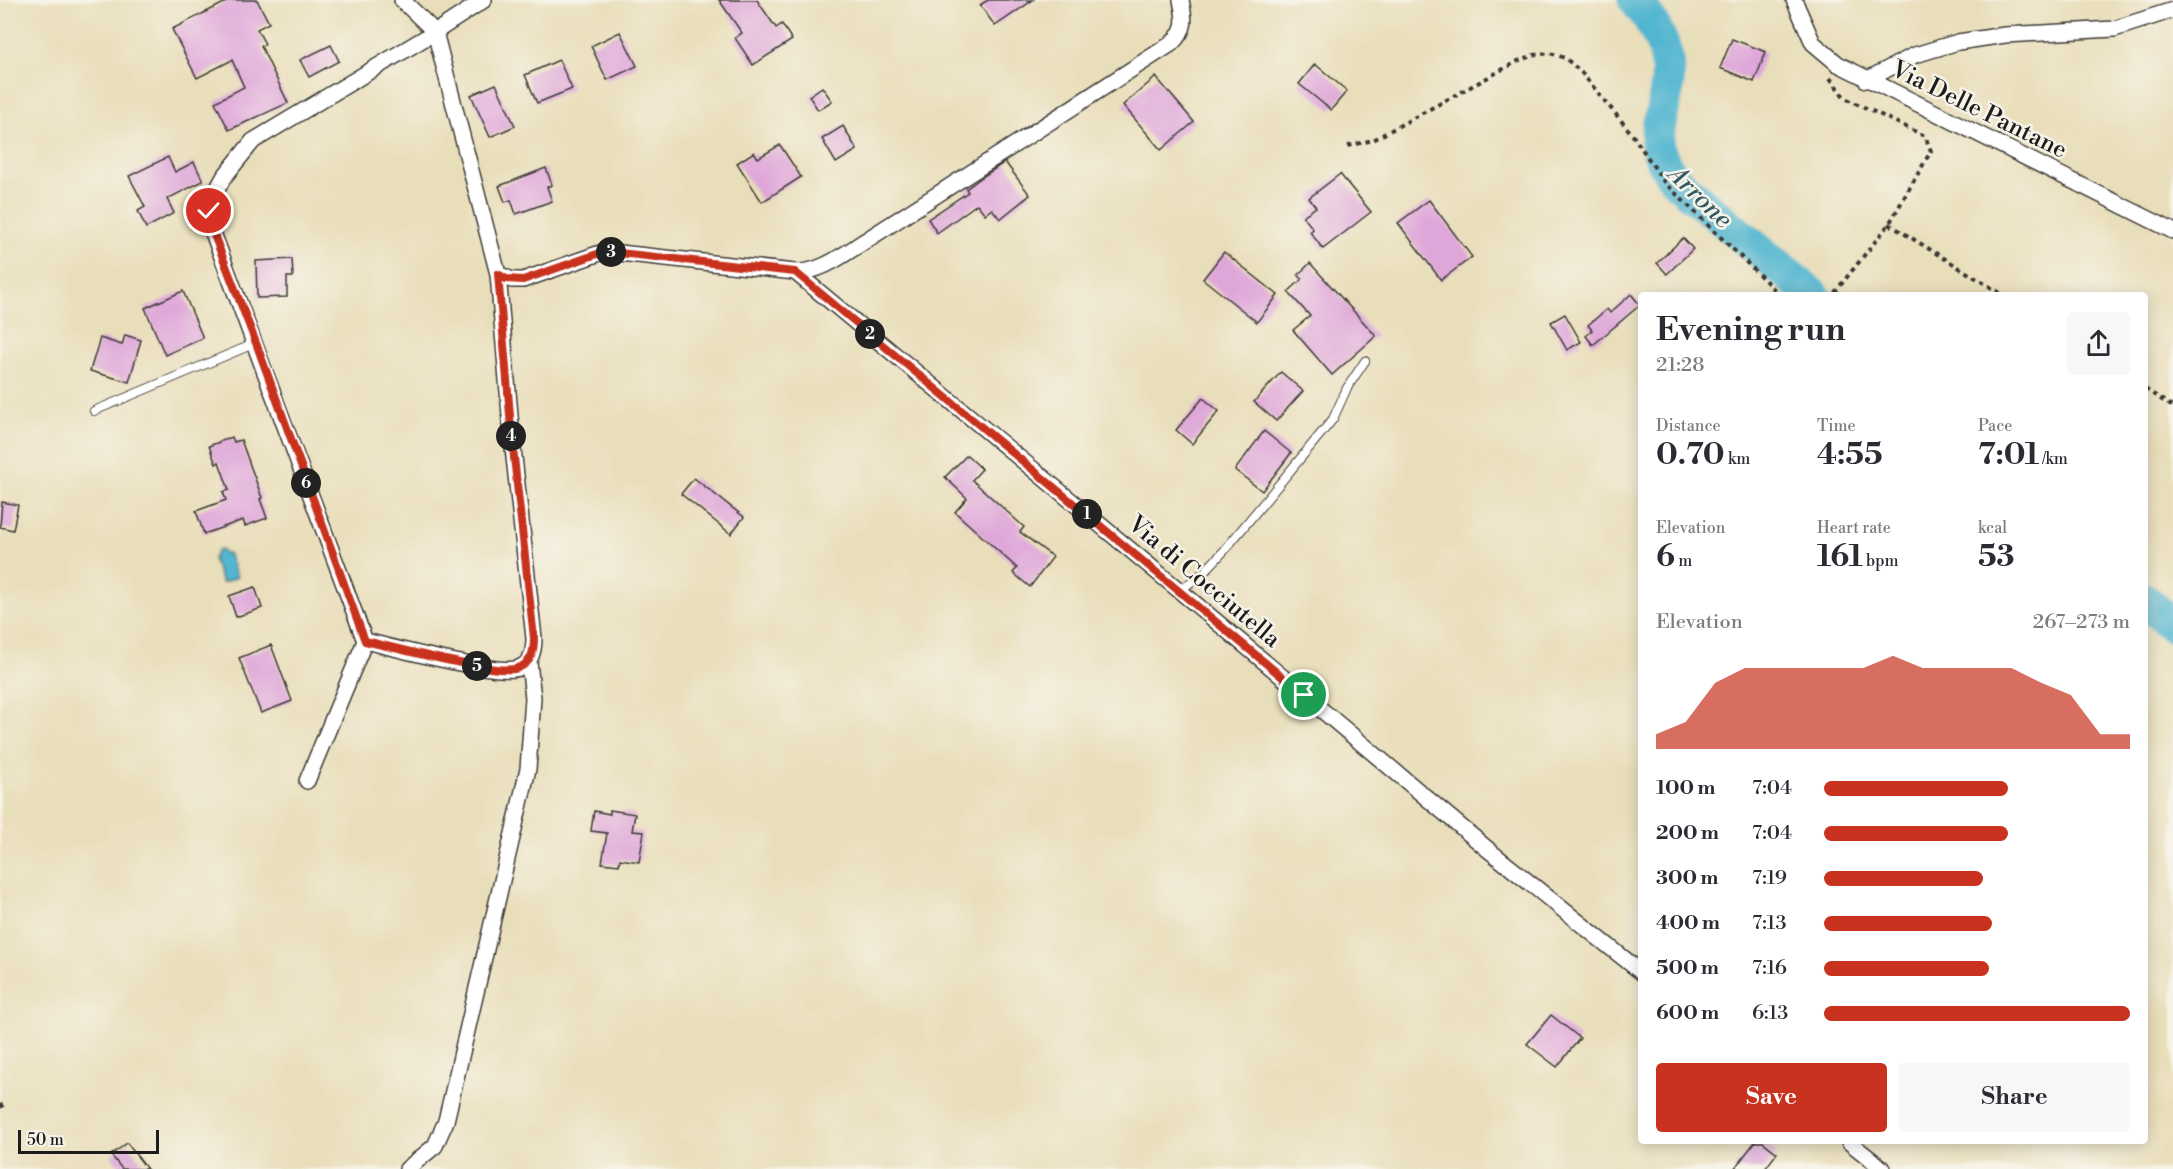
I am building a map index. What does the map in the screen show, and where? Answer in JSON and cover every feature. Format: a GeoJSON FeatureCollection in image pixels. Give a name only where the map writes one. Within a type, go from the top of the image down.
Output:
{"type":"FeatureCollection","features":[{"type":"Feature","properties":{"kind":"street"},"geometry":{"type":"LineString","coordinates":[[402,0],[435,32],[498,274],[512,439],[534,638],[534,651],[529,662],[533,698],[528,769],[449,1110],[435,1146],[407,1169]]}},
{"type":"Feature","properties":{"kind":"street"},"geometry":{"type":"LineString","coordinates":[[307,781],[365,641],[256,343],[209,222],[209,211],[219,187],[247,146],[253,141],[484,0]]}},
{"type":"Feature","properties":{"kind":"street"},"geometry":{"type":"LineString","coordinates":[[498,274],[506,279],[523,280],[603,252],[795,272],[817,268],[865,241],[1171,44],[1184,26],[1181,0]]}},
{"type":"Feature","properties":{"kind":"street","name":"Via Delle Pantane"},"geometry":{"type":"LineString","coordinates":[[1794,0],[1806,31],[1818,50],[1838,64],[1866,80],[2173,231]]}},
{"type":"Feature","properties":{"kind":"street"},"geometry":{"type":"LineString","coordinates":[[1866,80],[1915,55],[1958,42],[2005,34],[2114,29],[2173,10]]}},
{"type":"Feature","properties":{"kind":"street","name":"Via di Cocciutella"},"geometry":{"type":"LineString","coordinates":[[795,272],[1491,852],[1638,970]]}},
{"type":"Feature","properties":{"kind":"street"},"geometry":{"type":"LineString","coordinates":[[365,641],[483,668],[508,671],[529,662]]}},
{"type":"Feature","properties":{"kind":"street"},"geometry":{"type":"LineString","coordinates":[[1852,1144],[1883,1169]]}},
{"type":"Feature","properties":{"kind":"lane"},"geometry":{"type":"LineString","coordinates":[[94,411],[256,343]]}},
{"type":"Feature","properties":{"kind":"lane"},"geometry":{"type":"LineString","coordinates":[[1180,591],[1205,572],[1334,419],[1347,387],[1365,361]]}},
{"type":"Feature","properties":{"kind":"path"},"geometry":{"type":"LineString","coordinates":[[1818,50],[1832,83],[1845,98],[1925,136],[1930,143],[1931,151],[1889,224],[1835,292]]}},
{"type":"Feature","properties":{"kind":"path"},"geometry":{"type":"LineString","coordinates":[[1348,146],[1372,140],[1518,61],[1534,55],[1550,53],[1565,58],[1581,72],[1632,134],[1664,182],[1776,292]]}},
{"type":"Feature","properties":{"kind":"path"},"geometry":{"type":"LineString","coordinates":[[1889,224],[1999,292]]}},
{"type":"Feature","properties":{"kind":"path"},"geometry":{"type":"LineString","coordinates":[[2148,391],[2173,407]]}},
{"type":"Feature","properties":{"kind":"path"},"geometry":{"type":"LineString","coordinates":[[0,1104],[4,1109]]}},
{"type":"Feature","properties":{"kind":"water"},"geometry":{"type":"Polygon","coordinates":[[[221,550],[225,554],[228,553],[237,577],[222,583],[213,559],[217,551],[221,550]]]}},
{"type":"Feature","properties":{"kind":"building"},"geometry":{"type":"Polygon","coordinates":[[[230,0],[257,0],[269,23],[257,29],[265,44],[261,46],[288,103],[229,130],[215,102],[244,87],[232,60],[197,78],[172,29],[230,0]]]}},
{"type":"Feature","properties":{"kind":"building"},"geometry":{"type":"Polygon","coordinates":[[[719,0],[757,0],[776,28],[782,24],[792,40],[753,65],[735,38],[742,33],[719,0]]]}},
{"type":"Feature","properties":{"kind":"building"},"geometry":{"type":"Polygon","coordinates":[[[988,0],[1033,0],[995,26],[980,5],[988,0]]]}},
{"type":"Feature","properties":{"kind":"building"},"geometry":{"type":"Polygon","coordinates":[[[620,32],[637,66],[607,80],[591,46],[620,32]]]}},
{"type":"Feature","properties":{"kind":"building"},"geometry":{"type":"Polygon","coordinates":[[[1732,39],[1766,52],[1754,82],[1720,68],[1732,39]]]}},
{"type":"Feature","properties":{"kind":"building"},"geometry":{"type":"Polygon","coordinates":[[[331,45],[339,61],[309,77],[300,60],[331,45]]]}},
{"type":"Feature","properties":{"kind":"building"},"geometry":{"type":"Polygon","coordinates":[[[559,60],[572,89],[537,103],[525,75],[559,60]]]}},
{"type":"Feature","properties":{"kind":"building"},"geometry":{"type":"Polygon","coordinates":[[[1315,64],[1347,91],[1331,110],[1299,84],[1315,64]]]}},
{"type":"Feature","properties":{"kind":"building"},"geometry":{"type":"Polygon","coordinates":[[[1156,77],[1194,122],[1161,150],[1123,105],[1156,77]]]}},
{"type":"Feature","properties":{"kind":"building"},"geometry":{"type":"Polygon","coordinates":[[[496,84],[515,126],[490,137],[471,95],[496,84]]]}},
{"type":"Feature","properties":{"kind":"building"},"geometry":{"type":"Polygon","coordinates":[[[822,87],[832,101],[818,110],[809,96],[822,87]]]}},
{"type":"Feature","properties":{"kind":"building"},"geometry":{"type":"Polygon","coordinates":[[[843,126],[857,150],[836,163],[822,139],[843,126]]]}},
{"type":"Feature","properties":{"kind":"building"},"geometry":{"type":"Polygon","coordinates":[[[780,145],[801,177],[762,202],[737,163],[754,152],[758,158],[780,145]]]}},
{"type":"Feature","properties":{"kind":"building"},"geometry":{"type":"Polygon","coordinates":[[[168,157],[175,172],[194,162],[203,181],[167,199],[174,213],[146,228],[138,211],[145,207],[129,176],[168,157]]]}},
{"type":"Feature","properties":{"kind":"building"},"geometry":{"type":"Polygon","coordinates":[[[1005,162],[1030,195],[1000,219],[992,209],[985,214],[977,204],[937,233],[928,219],[968,192],[966,189],[1005,162]]]}},
{"type":"Feature","properties":{"kind":"building"},"geometry":{"type":"Polygon","coordinates":[[[546,168],[552,185],[547,187],[552,201],[516,214],[511,200],[505,202],[499,186],[546,168]]]}},
{"type":"Feature","properties":{"kind":"building"},"geometry":{"type":"Polygon","coordinates":[[[1340,174],[1371,212],[1323,249],[1310,232],[1313,229],[1303,216],[1316,207],[1309,198],[1340,174]]]}},
{"type":"Feature","properties":{"kind":"building"},"geometry":{"type":"Polygon","coordinates":[[[1429,200],[1472,257],[1441,280],[1398,223],[1429,200]]]}},
{"type":"Feature","properties":{"kind":"building"},"geometry":{"type":"Polygon","coordinates":[[[1683,238],[1693,249],[1667,274],[1657,263],[1683,238]]]}},
{"type":"Feature","properties":{"kind":"building"},"geometry":{"type":"Polygon","coordinates":[[[1224,252],[1278,295],[1257,322],[1203,279],[1224,252]]]}},
{"type":"Feature","properties":{"kind":"building"},"geometry":{"type":"Polygon","coordinates":[[[292,259],[293,277],[287,277],[287,297],[257,298],[256,261],[292,259]]]}},
{"type":"Feature","properties":{"kind":"building"},"geometry":{"type":"Polygon","coordinates":[[[1310,263],[1376,336],[1332,375],[1293,330],[1310,316],[1288,292],[1302,279],[1298,275],[1310,263]]]}},
{"type":"Feature","properties":{"kind":"building"},"geometry":{"type":"Polygon","coordinates":[[[183,291],[203,338],[165,355],[145,308],[183,291]]]}},
{"type":"Feature","properties":{"kind":"building"},"geometry":{"type":"Polygon","coordinates":[[[1631,294],[1638,303],[1638,307],[1593,345],[1586,336],[1592,330],[1588,325],[1607,309],[1610,313],[1631,294]]]}},
{"type":"Feature","properties":{"kind":"building"},"geometry":{"type":"Polygon","coordinates":[[[1565,314],[1581,342],[1567,350],[1551,322],[1565,314]]]}},
{"type":"Feature","properties":{"kind":"building"},"geometry":{"type":"Polygon","coordinates":[[[125,335],[141,340],[129,382],[90,371],[100,338],[122,345],[125,335]]]}},
{"type":"Feature","properties":{"kind":"building"},"geometry":{"type":"Polygon","coordinates":[[[1281,372],[1303,391],[1276,421],[1254,402],[1281,372]]]}},
{"type":"Feature","properties":{"kind":"building"},"geometry":{"type":"Polygon","coordinates":[[[1203,398],[1219,411],[1192,444],[1176,430],[1203,398]]]}},
{"type":"Feature","properties":{"kind":"building"},"geometry":{"type":"Polygon","coordinates":[[[1264,431],[1291,453],[1262,491],[1235,470],[1264,431]]]}},
{"type":"Feature","properties":{"kind":"building"},"geometry":{"type":"Polygon","coordinates":[[[232,437],[234,442],[241,440],[267,518],[245,526],[243,520],[204,534],[196,511],[226,500],[223,492],[229,490],[219,462],[216,464],[209,446],[232,437]]]}},
{"type":"Feature","properties":{"kind":"building"},"geometry":{"type":"Polygon","coordinates":[[[967,455],[982,469],[972,480],[1024,527],[1020,532],[1053,557],[1030,587],[1013,573],[1017,568],[955,512],[967,498],[945,477],[967,455]]]}},
{"type":"Feature","properties":{"kind":"building"},"geometry":{"type":"Polygon","coordinates":[[[694,478],[744,517],[731,534],[681,494],[694,478]]]}},
{"type":"Feature","properties":{"kind":"building"},"geometry":{"type":"Polygon","coordinates":[[[2,502],[18,505],[13,530],[0,527],[2,502]]]}},
{"type":"Feature","properties":{"kind":"building"},"geometry":{"type":"Polygon","coordinates":[[[255,587],[262,608],[236,617],[229,596],[255,587]]]}},
{"type":"Feature","properties":{"kind":"building"},"geometry":{"type":"Polygon","coordinates":[[[271,645],[292,701],[261,713],[239,658],[271,645]]]}},
{"type":"Feature","properties":{"kind":"building"},"geometry":{"type":"Polygon","coordinates":[[[610,810],[635,814],[632,831],[644,832],[639,862],[620,859],[619,865],[602,863],[607,833],[591,831],[594,811],[610,814],[610,810]]]}},
{"type":"Feature","properties":{"kind":"building"},"geometry":{"type":"Polygon","coordinates":[[[1551,1015],[1580,1038],[1557,1067],[1527,1044],[1551,1015]]]}},
{"type":"Feature","properties":{"kind":"building"},"geometry":{"type":"Polygon","coordinates":[[[127,1143],[147,1169],[122,1169],[111,1155],[127,1143]]]}},
{"type":"Feature","properties":{"kind":"building"},"geometry":{"type":"Polygon","coordinates":[[[1753,1144],[1766,1144],[1777,1153],[1765,1169],[1734,1169],[1753,1144]]]}},
{"type":"Feature","properties":{"kind":"waterway","name":"Arrone"},"geometry":{"type":"LineString","coordinates":[[1635,0],[1653,25],[1668,65],[1667,91],[1658,131],[1660,155],[1667,169],[1679,184],[1809,292]]}},
{"type":"Feature","properties":{"kind":"waterway","name":"Arrone"},"geometry":{"type":"LineString","coordinates":[[2148,603],[2173,626]]}},
{"type":"Feature","properties":{"kind":"route"},"geometry":{"type":"LineString","coordinates":[[209,211],[209,222],[256,343],[365,641],[483,668],[508,671],[529,662],[534,651],[534,638],[512,439],[498,274],[506,279],[523,280],[603,252],[610,252],[795,272],[1304,695]]}}]}
